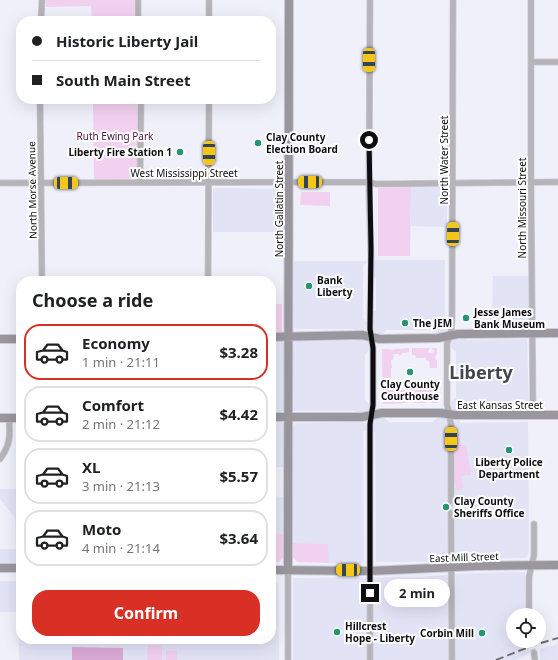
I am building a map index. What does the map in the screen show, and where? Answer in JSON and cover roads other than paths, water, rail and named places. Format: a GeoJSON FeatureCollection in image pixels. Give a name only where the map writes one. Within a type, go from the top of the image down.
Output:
{"type":"FeatureCollection","features":[{"type":"Feature","properties":{"kind":"street"},"geometry":{"type":"LineString","coordinates":[[41,16],[42,0]]}},
{"type":"Feature","properties":{"kind":"street"},"geometry":{"type":"LineString","coordinates":[[138,0],[138,16]]}},
{"type":"Feature","properties":{"kind":"street"},"geometry":{"type":"LineString","coordinates":[[209,0],[209,16]]}},
{"type":"Feature","properties":{"kind":"street","name":"North Gallatin Street"},"geometry":{"type":"LineString","coordinates":[[288,570],[289,0]]}},
{"type":"Feature","properties":{"kind":"street"},"geometry":{"type":"LineString","coordinates":[[370,0],[369,182],[371,226],[371,336],[373,348],[373,409],[370,424],[370,660]]}},
{"type":"Feature","properties":{"kind":"street","name":"North Water Street"},"geometry":{"type":"LineString","coordinates":[[451,501],[450,414],[447,404],[447,343],[450,336],[452,320],[453,0]]}},
{"type":"Feature","properties":{"kind":"street","name":"North Missouri Street"},"geometry":{"type":"LineString","coordinates":[[531,0],[533,415]]}},
{"type":"Feature","properties":{"kind":"street"},"geometry":{"type":"LineString","coordinates":[[531,62],[558,62]]}},
{"type":"Feature","properties":{"kind":"street","name":"North Morse Avenue"},"geometry":{"type":"LineString","coordinates":[[40,104],[42,276]]}},
{"type":"Feature","properties":{"kind":"street"},"geometry":{"type":"LineString","coordinates":[[140,182],[141,104]]}},
{"type":"Feature","properties":{"kind":"street"},"geometry":{"type":"LineString","coordinates":[[208,276],[209,104]]}},
{"type":"Feature","properties":{"kind":"street","name":"West Mississippi Street"},"geometry":{"type":"LineString","coordinates":[[0,183],[369,182],[376,184],[558,182]]}},
{"type":"Feature","properties":{"kind":"street"},"geometry":{"type":"LineString","coordinates":[[276,337],[362,335],[380,339],[444,338],[458,334],[558,333]]}},
{"type":"Feature","properties":{"kind":"street"},"geometry":{"type":"LineString","coordinates":[[0,339],[16,339]]}},
{"type":"Feature","properties":{"kind":"street","name":"East Kansas Street"},"geometry":{"type":"LineString","coordinates":[[276,417],[362,417],[382,413],[558,415]]}},
{"type":"Feature","properties":{"kind":"street"},"geometry":{"type":"LineString","coordinates":[[0,418],[16,418]]}},
{"type":"Feature","properties":{"kind":"street"},"geometry":{"type":"LineString","coordinates":[[0,458],[10,442],[9,418]]}},
{"type":"Feature","properties":{"kind":"street"},"geometry":{"type":"LineString","coordinates":[[451,513],[452,660]]}},
{"type":"Feature","properties":{"kind":"street"},"geometry":{"type":"LineString","coordinates":[[529,608],[529,577],[534,555],[534,524]]}},
{"type":"Feature","properties":{"kind":"street","name":"East Mill Street"},"geometry":{"type":"LineString","coordinates":[[276,570],[370,571],[532,565],[558,566]]}},
{"type":"Feature","properties":{"kind":"street"},"geometry":{"type":"LineString","coordinates":[[0,568],[16,568]]}},
{"type":"Feature","properties":{"kind":"street"},"geometry":{"type":"LineString","coordinates":[[288,570],[288,660]]}},
{"type":"Feature","properties":{"kind":"street"},"geometry":{"type":"LineString","coordinates":[[534,653],[535,660]]}},
{"type":"Feature","properties":{"kind":"tunnel"},"geometry":{"type":"LineString","coordinates":[[451,501],[451,513]]}},
{"type":"Feature","properties":{"kind":"tunnel"},"geometry":{"type":"LineString","coordinates":[[532,648],[534,653]]}},
{"type":"Feature","properties":{"kind":"railway"},"geometry":{"type":"LineString","coordinates":[[496,660],[534,645],[558,638]]}},
{"type":"Feature","properties":{"kind":"place","name":"Clay County Election Board"},"geometry":{"type":"Point","coordinates":[258,143]}},
{"type":"Feature","properties":{"kind":"place","name":"Liberty Fire Station 1"},"geometry":{"type":"Point","coordinates":[180,152]}},
{"type":"Feature","properties":{"kind":"place","name":"Bank Liberty"},"geometry":{"type":"Point","coordinates":[309,286]}},
{"type":"Feature","properties":{"kind":"place","name":"Jesse James Bank Museum"},"geometry":{"type":"Point","coordinates":[466,318]}},
{"type":"Feature","properties":{"kind":"place","name":"The JEM"},"geometry":{"type":"Point","coordinates":[405,323]}},
{"type":"Feature","properties":{"kind":"place","name":"Clay County Courthouse"},"geometry":{"type":"Point","coordinates":[410,372]}},
{"type":"Feature","properties":{"kind":"place","name":"Liberty Police Department"},"geometry":{"type":"Point","coordinates":[509,450]}},
{"type":"Feature","properties":{"kind":"place","name":"Clay County Sheriffs Office"},"geometry":{"type":"Point","coordinates":[446,507]}},
{"type":"Feature","properties":{"kind":"place","name":"Hillcrest Hope - Liberty"},"geometry":{"type":"Point","coordinates":[337,632]}},
{"type":"Feature","properties":{"kind":"place","name":"Corbin Mill"},"geometry":{"type":"Point","coordinates":[482,633]}},
{"type":"Feature","properties":{"kind":"district","name":"Liberty"},"geometry":{"type":"Point","coordinates":[481,373]}},
{"type":"Feature","properties":{"kind":"park label","name":"Ruth Ewing Park"},"geometry":{"type":"Point","coordinates":[115,136]}}]}
